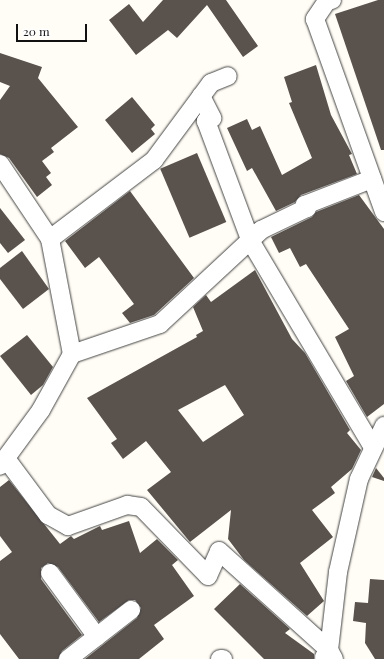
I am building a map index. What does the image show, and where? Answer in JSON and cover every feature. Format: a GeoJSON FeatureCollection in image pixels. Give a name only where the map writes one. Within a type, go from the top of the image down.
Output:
{"type":"FeatureCollection","features":[{"type":"Feature","properties":{"kind":"street"},"geometry":{"type":"LineString","coordinates":[[332,0],[327,1],[315,19],[384,212]]}},
{"type":"Feature","properties":{"kind":"street"},"geometry":{"type":"LineString","coordinates":[[50,239],[154,160],[211,83],[228,76]]}},
{"type":"Feature","properties":{"kind":"street"},"geometry":{"type":"LineString","coordinates":[[201,96],[212,118],[206,121],[251,242],[372,446]]}},
{"type":"Feature","properties":{"kind":"street"},"geometry":{"type":"LineString","coordinates":[[0,164],[50,239],[72,354],[41,410],[4,463],[48,515],[68,526],[127,505],[141,508],[208,576],[219,552],[328,656]]}},
{"type":"Feature","properties":{"kind":"street"},"geometry":{"type":"LineString","coordinates":[[72,354],[160,324],[251,242],[261,230],[307,208],[305,205],[372,179]]}},
{"type":"Feature","properties":{"kind":"street"},"geometry":{"type":"LineString","coordinates":[[328,656],[338,572],[359,479],[372,446],[384,426]]}},
{"type":"Feature","properties":{"kind":"street"},"geometry":{"type":"LineString","coordinates":[[50,573],[97,637]]}},
{"type":"Feature","properties":{"kind":"street"},"geometry":{"type":"LineString","coordinates":[[68,659],[131,610]]}},
{"type":"Feature","properties":{"kind":"building"},"geometry":{"type":"Polygon","coordinates":[[[163,0],[226,0],[258,46],[243,57],[207,5],[177,38],[168,30],[136,55],[109,20],[129,4],[143,22],[163,0]]]}},
{"type":"Feature","properties":{"kind":"building"},"geometry":{"type":"Polygon","coordinates":[[[378,0],[384,0],[384,150],[381,150],[335,14],[378,0]]]}},
{"type":"Feature","properties":{"kind":"building"},"geometry":{"type":"Polygon","coordinates":[[[0,53],[42,67],[38,78],[78,127],[51,148],[54,152],[42,161],[51,173],[46,177],[52,185],[37,197],[9,158],[0,154],[0,100],[10,86],[0,82],[0,53]]]}},
{"type":"Feature","properties":{"kind":"building"},"geometry":{"type":"Polygon","coordinates":[[[316,65],[331,115],[352,154],[349,155],[357,174],[301,195],[295,202],[276,211],[252,168],[247,171],[227,128],[247,119],[252,130],[260,126],[282,175],[312,158],[289,103],[292,102],[284,77],[316,65]]]}},
{"type":"Feature","properties":{"kind":"building"},"geometry":{"type":"Polygon","coordinates":[[[132,97],[155,125],[151,129],[155,134],[132,153],[105,120],[132,97]]]}},
{"type":"Feature","properties":{"kind":"building"},"geometry":{"type":"Polygon","coordinates":[[[197,153],[226,222],[189,238],[160,169],[197,153]]]}},
{"type":"Feature","properties":{"kind":"building"},"geometry":{"type":"Polygon","coordinates":[[[130,191],[194,278],[154,315],[130,323],[122,313],[134,304],[99,257],[85,268],[65,241],[130,191]]]}},
{"type":"Feature","properties":{"kind":"building"},"geometry":{"type":"Polygon","coordinates":[[[359,195],[384,229],[384,404],[367,417],[346,381],[354,376],[335,337],[349,329],[306,264],[300,267],[290,248],[279,253],[271,237],[312,217],[316,212],[359,195]]]}},
{"type":"Feature","properties":{"kind":"building"},"geometry":{"type":"Polygon","coordinates":[[[0,208],[25,240],[8,253],[0,243],[0,208]]]}},
{"type":"Feature","properties":{"kind":"building"},"geometry":{"type":"Polygon","coordinates":[[[22,251],[49,289],[23,309],[0,279],[0,268],[22,251]]]}},
{"type":"Feature","properties":{"kind":"building"},"geometry":{"type":"Polygon","coordinates":[[[255,270],[292,339],[305,353],[350,430],[347,433],[361,450],[352,469],[331,487],[335,493],[312,510],[333,537],[300,563],[324,601],[307,616],[244,560],[228,539],[231,510],[190,542],[147,490],[171,472],[146,441],[123,459],[111,443],[117,439],[87,398],[197,337],[196,335],[203,331],[193,307],[206,295],[211,302],[255,270]],[[225,385],[178,410],[203,442],[244,415],[225,385]]]}},
{"type":"Feature","properties":{"kind":"building"},"geometry":{"type":"Polygon","coordinates":[[[27,335],[53,367],[43,385],[31,395],[0,356],[27,335]]]}},
{"type":"Feature","properties":{"kind":"building"},"geometry":{"type":"Polygon","coordinates":[[[376,468],[384,478],[384,481],[372,477],[376,468]]]}},
{"type":"Feature","properties":{"kind":"building"},"geometry":{"type":"Polygon","coordinates":[[[9,480],[60,544],[71,536],[74,539],[100,526],[102,530],[129,521],[140,553],[157,539],[178,560],[172,565],[194,596],[154,625],[164,639],[139,659],[85,659],[137,618],[141,608],[135,600],[129,600],[99,622],[58,567],[48,563],[41,568],[41,579],[82,635],[62,651],[58,659],[19,659],[0,634],[0,561],[12,552],[0,536],[0,487],[9,480]]]}},
{"type":"Feature","properties":{"kind":"building"},"geometry":{"type":"Polygon","coordinates":[[[370,579],[384,580],[384,659],[375,659],[365,643],[366,623],[353,621],[355,602],[368,603],[370,579]]]}},
{"type":"Feature","properties":{"kind":"building"},"geometry":{"type":"Polygon","coordinates":[[[240,584],[290,629],[285,633],[314,654],[314,659],[264,659],[214,609],[240,584]]]}}]}
